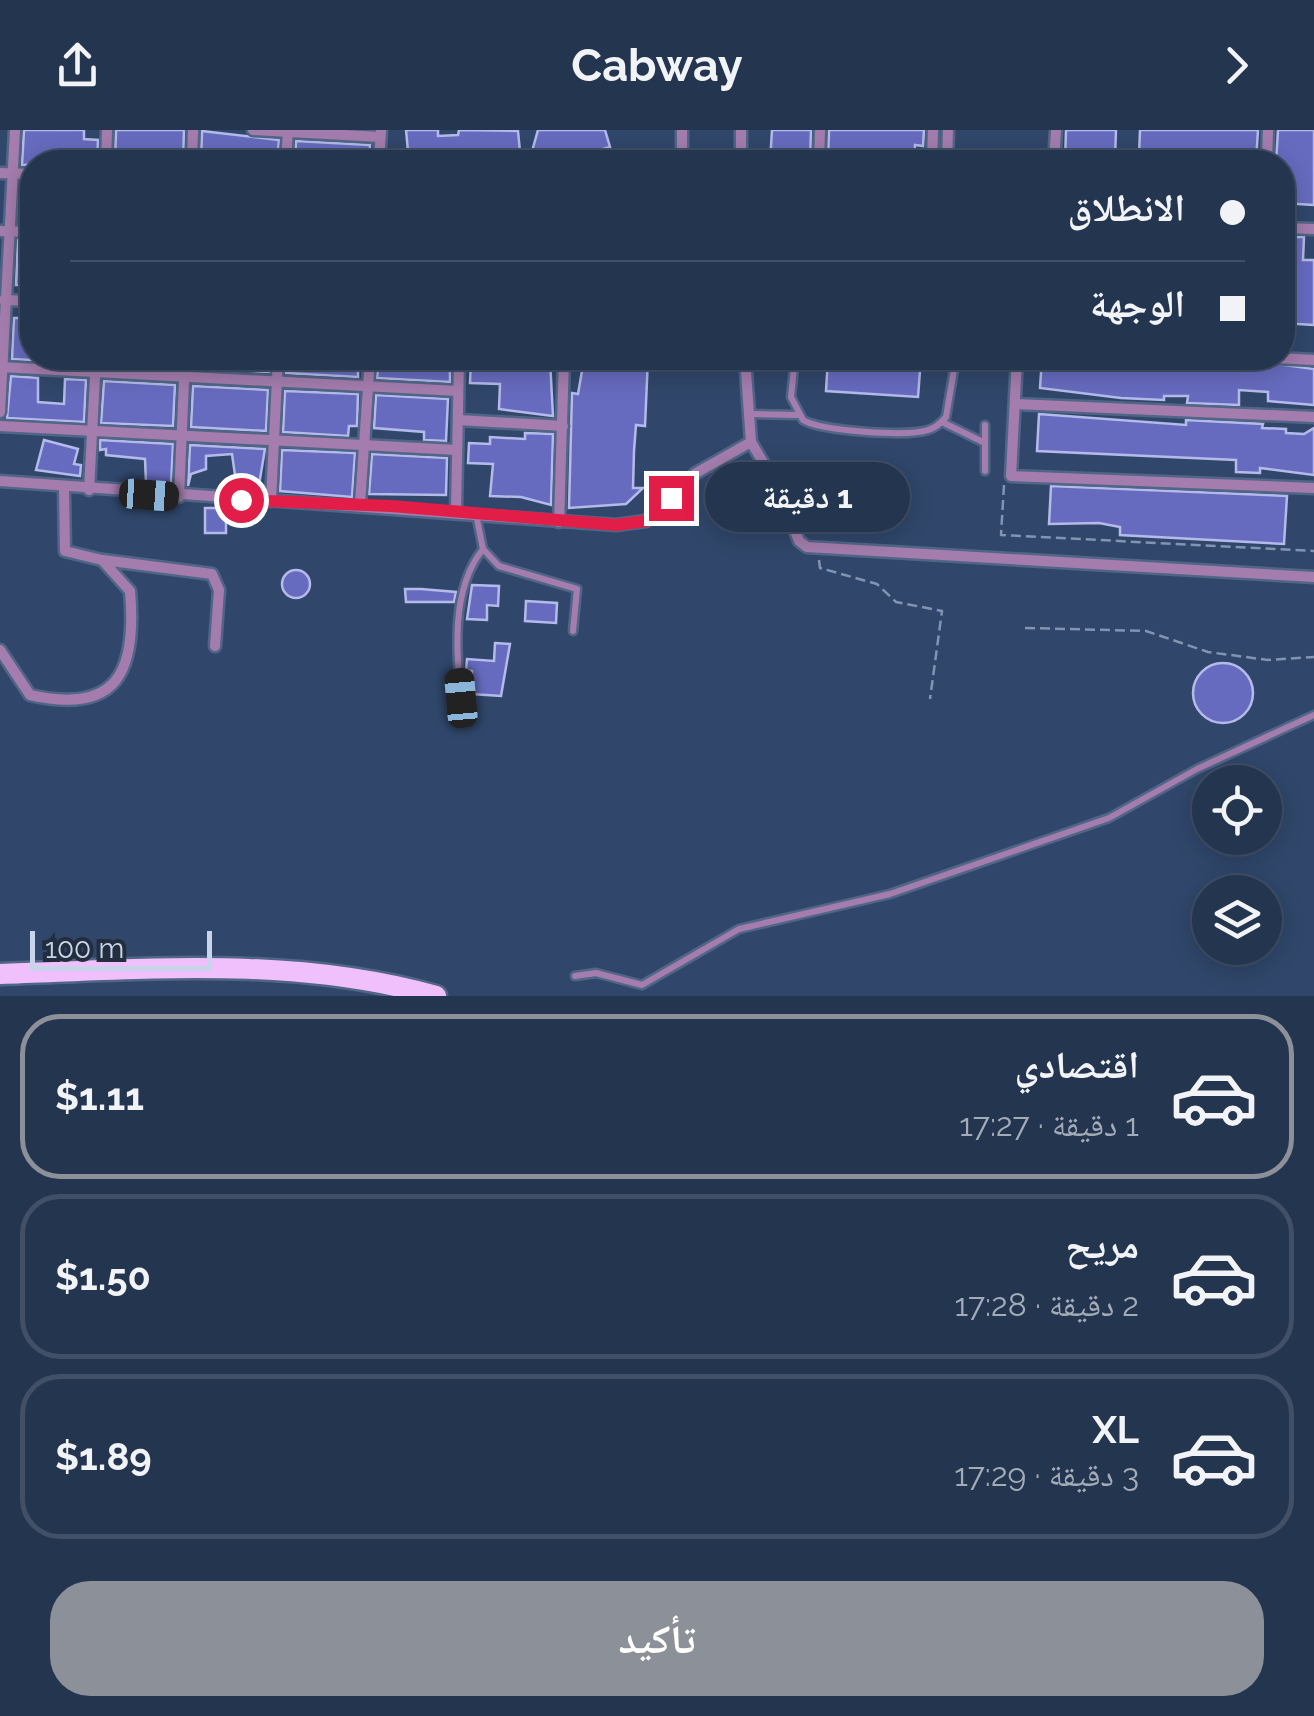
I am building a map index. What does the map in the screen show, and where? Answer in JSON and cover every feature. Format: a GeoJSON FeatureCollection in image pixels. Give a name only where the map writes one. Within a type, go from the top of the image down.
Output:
{"type":"FeatureCollection","features":[{"type":"Feature","properties":{"kind":"main road"},"geometry":{"type":"LineString","coordinates":[[0,974],[243,966],[324,972],[436,996]]}},
{"type":"Feature","properties":{"kind":"street"},"geometry":{"type":"LineString","coordinates":[[0,412],[6,173],[15,130]]}},
{"type":"Feature","properties":{"kind":"street"},"geometry":{"type":"LineString","coordinates":[[253,130],[381,134]]}},
{"type":"Feature","properties":{"kind":"street"},"geometry":{"type":"LineString","coordinates":[[57,370],[458,391]]}},
{"type":"Feature","properties":{"kind":"street"},"geometry":{"type":"LineString","coordinates":[[179,497],[184,370]]}},
{"type":"Feature","properties":{"kind":"street"},"geometry":{"type":"LineString","coordinates":[[272,501],[278,370]]}},
{"type":"Feature","properties":{"kind":"street"},"geometry":{"type":"LineString","coordinates":[[360,504],[369,370]]}},
{"type":"Feature","properties":{"kind":"street"},"geometry":{"type":"LineString","coordinates":[[456,510],[459,370]]}},
{"type":"Feature","properties":{"kind":"street"},"geometry":{"type":"LineString","coordinates":[[559,522],[564,370]]}},
{"type":"Feature","properties":{"kind":"street"},"geometry":{"type":"LineString","coordinates":[[745,370],[751,442],[776,486],[799,540],[819,548],[1312,575]]}},
{"type":"Feature","properties":{"kind":"street"},"geometry":{"type":"LineString","coordinates":[[1016,370],[1011,476],[1314,488]]}},
{"type":"Feature","properties":{"kind":"street"},"geometry":{"type":"LineString","coordinates":[[89,490],[95,372]]}},
{"type":"Feature","properties":{"kind":"street"},"geometry":{"type":"LineString","coordinates":[[1015,404],[1314,417]]}},
{"type":"Feature","properties":{"kind":"street"},"geometry":{"type":"LineString","coordinates":[[458,420],[563,426]]}},
{"type":"Feature","properties":{"kind":"street"},"geometry":{"type":"LineString","coordinates":[[0,426],[457,450]]}},
{"type":"Feature","properties":{"kind":"street"},"geometry":{"type":"LineString","coordinates":[[0,482],[179,497],[456,510],[616,525],[646,521],[696,473],[751,442]]}},
{"type":"Feature","properties":{"kind":"street"},"geometry":{"type":"LineString","coordinates":[[64,489],[65,551],[102,560],[212,574],[219,590],[215,646]]}},
{"type":"Feature","properties":{"kind":"street"},"geometry":{"type":"LineString","coordinates":[[0,650],[30,695],[94,700],[105,694],[113,686],[130,644],[132,624],[130,591],[102,560]]}},
{"type":"Feature","properties":{"kind":"lane"},"geometry":{"type":"LineString","coordinates":[[794,370],[791,397],[798,415]]}},
{"type":"Feature","properties":{"kind":"lane"},"geometry":{"type":"LineString","coordinates":[[746,414],[798,415],[816,426],[922,432],[942,422],[952,404],[955,370]]}},
{"type":"Feature","properties":{"kind":"lane"},"geometry":{"type":"LineString","coordinates":[[942,422],[985,443]]}},
{"type":"Feature","properties":{"kind":"lane"},"geometry":{"type":"LineString","coordinates":[[985,425],[985,470]]}},
{"type":"Feature","properties":{"kind":"lane"},"geometry":{"type":"LineString","coordinates":[[476,513],[483,549],[499,566],[576,590],[573,630]]}},
{"type":"Feature","properties":{"kind":"lane"},"geometry":{"type":"LineString","coordinates":[[463,720],[460,592],[466,570],[483,549]]}},
{"type":"Feature","properties":{"kind":"lane"},"geometry":{"type":"LineString","coordinates":[[575,976],[596,973],[642,985],[739,929],[890,894],[1109,818],[1198,769],[1314,715]]}},
{"type":"Feature","properties":{"kind":"path"},"geometry":{"type":"LineString","coordinates":[[1011,476],[1004,481],[1001,535],[1314,551]]}},
{"type":"Feature","properties":{"kind":"path"},"geometry":{"type":"LineString","coordinates":[[819,548],[820,568],[828,574],[863,578],[896,602],[942,611],[930,699]]}},
{"type":"Feature","properties":{"kind":"path"},"geometry":{"type":"LineString","coordinates":[[1024,628],[1146,631],[1208,652],[1268,660],[1314,657]]}},
{"type":"Feature","properties":{"kind":"building"},"geometry":{"type":"Polygon","coordinates":[[[24,130],[84,130],[84,139],[98,140],[98,150],[23,150],[24,130]]]}},
{"type":"Feature","properties":{"kind":"building"},"geometry":{"type":"Polygon","coordinates":[[[116,130],[184,130],[183,150],[115,150],[116,130]]]}},
{"type":"Feature","properties":{"kind":"building"},"geometry":{"type":"Polygon","coordinates":[[[406,130],[438,130],[438,136],[458,135],[459,130],[518,131],[520,150],[408,150],[406,130]]]}},
{"type":"Feature","properties":{"kind":"building"},"geometry":{"type":"Polygon","coordinates":[[[538,130],[605,130],[610,147],[600,150],[532,150],[538,130]]]}},
{"type":"Feature","properties":{"kind":"building"},"geometry":{"type":"Polygon","coordinates":[[[772,130],[811,130],[810,150],[771,150],[772,130]]]}},
{"type":"Feature","properties":{"kind":"building"},"geometry":{"type":"Polygon","coordinates":[[[829,130],[924,130],[923,146],[915,145],[915,150],[828,150],[829,130]]]}},
{"type":"Feature","properties":{"kind":"building"},"geometry":{"type":"Polygon","coordinates":[[[1066,130],[1116,130],[1115,150],[1065,150],[1066,130]]]}},
{"type":"Feature","properties":{"kind":"building"},"geometry":{"type":"Polygon","coordinates":[[[1140,130],[1258,130],[1257,150],[1139,150],[1140,130]]]}},
{"type":"Feature","properties":{"kind":"building"},"geometry":{"type":"Polygon","coordinates":[[[1278,130],[1314,130],[1314,205],[1295,204],[1295,150],[1277,150],[1278,130]]]}},
{"type":"Feature","properties":{"kind":"building"},"geometry":{"type":"Polygon","coordinates":[[[202,131],[279,140],[278,150],[201,150],[202,131]]]}},
{"type":"Feature","properties":{"kind":"building"},"geometry":{"type":"Polygon","coordinates":[[[296,141],[370,145],[370,150],[296,150],[296,141]]]}},
{"type":"Feature","properties":{"kind":"building"},"geometry":{"type":"Polygon","coordinates":[[[1295,237],[1304,237],[1303,260],[1314,260],[1314,325],[1295,324],[1295,237]]]}},
{"type":"Feature","properties":{"kind":"building"},"geometry":{"type":"Polygon","coordinates":[[[18,240],[20,285],[16,285],[18,240]]]}},
{"type":"Feature","properties":{"kind":"building"},"geometry":{"type":"Polygon","coordinates":[[[14,318],[20,318],[20,359],[12,359],[14,318]]]}},
{"type":"Feature","properties":{"kind":"building"},"geometry":{"type":"Polygon","coordinates":[[[1314,369],[1314,405],[1268,401],[1268,392],[1239,390],[1239,405],[1187,403],[1188,396],[1164,396],[1164,400],[1121,398],[1040,388],[1041,370],[1314,369]]]}},
{"type":"Feature","properties":{"kind":"building"},"geometry":{"type":"Polygon","coordinates":[[[358,370],[358,377],[286,373],[358,370]]]}},
{"type":"Feature","properties":{"kind":"building"},"geometry":{"type":"Polygon","coordinates":[[[378,370],[450,370],[450,382],[377,378],[378,370]]]}},
{"type":"Feature","properties":{"kind":"building"},"geometry":{"type":"Polygon","coordinates":[[[471,370],[551,370],[553,416],[499,409],[500,384],[470,383],[471,370]]]}},
{"type":"Feature","properties":{"kind":"building"},"geometry":{"type":"Polygon","coordinates":[[[582,370],[647,370],[645,426],[636,425],[634,451],[633,488],[643,488],[626,504],[569,508],[572,393],[578,394],[582,370]]]}},
{"type":"Feature","properties":{"kind":"building"},"geometry":{"type":"Polygon","coordinates":[[[827,370],[920,370],[918,397],[826,391],[827,370]]]}},
{"type":"Feature","properties":{"kind":"building"},"geometry":{"type":"Polygon","coordinates":[[[11,376],[38,378],[38,402],[64,404],[65,379],[86,380],[84,422],[7,418],[11,376]]]}},
{"type":"Feature","properties":{"kind":"building"},"geometry":{"type":"Polygon","coordinates":[[[104,381],[175,385],[173,426],[101,423],[104,381]]]}},
{"type":"Feature","properties":{"kind":"building"},"geometry":{"type":"Polygon","coordinates":[[[193,386],[268,390],[266,431],[191,427],[193,386]]]}},
{"type":"Feature","properties":{"kind":"building"},"geometry":{"type":"Polygon","coordinates":[[[285,391],[358,394],[357,426],[349,426],[348,436],[283,432],[285,391]]]}},
{"type":"Feature","properties":{"kind":"building"},"geometry":{"type":"Polygon","coordinates":[[[376,395],[448,399],[446,441],[424,440],[424,432],[374,428],[376,395]]]}},
{"type":"Feature","properties":{"kind":"building"},"geometry":{"type":"Polygon","coordinates":[[[1039,414],[1186,425],[1186,420],[1263,424],[1262,428],[1304,434],[1314,428],[1314,475],[1260,468],[1260,473],[1236,472],[1236,460],[1037,451],[1039,414]]]}},
{"type":"Feature","properties":{"kind":"building"},"geometry":{"type":"Polygon","coordinates":[[[525,433],[553,434],[551,505],[521,497],[490,496],[493,464],[468,463],[469,443],[490,444],[490,437],[525,439],[525,433]]]}},
{"type":"Feature","properties":{"kind":"building"},"geometry":{"type":"Polygon","coordinates":[[[44,440],[78,449],[74,464],[81,465],[80,476],[36,470],[44,440]]]}},
{"type":"Feature","properties":{"kind":"building"},"geometry":{"type":"Polygon","coordinates":[[[100,440],[173,444],[171,484],[146,483],[145,459],[106,455],[106,449],[100,450],[100,440]]]}},
{"type":"Feature","properties":{"kind":"building"},"geometry":{"type":"Polygon","coordinates":[[[190,445],[265,449],[258,491],[237,489],[232,454],[206,456],[206,469],[191,474],[188,486],[190,445]]]}},
{"type":"Feature","properties":{"kind":"building"},"geometry":{"type":"Polygon","coordinates":[[[282,450],[355,453],[352,497],[280,491],[282,450]]]}},
{"type":"Feature","properties":{"kind":"building"},"geometry":{"type":"Polygon","coordinates":[[[372,454],[447,458],[446,495],[369,494],[372,454]]]}},
{"type":"Feature","properties":{"kind":"building"},"geometry":{"type":"Polygon","coordinates":[[[1051,486],[1287,496],[1284,544],[1120,535],[1120,527],[1099,523],[1049,524],[1051,486]]]}},
{"type":"Feature","properties":{"kind":"building"},"geometry":{"type":"Polygon","coordinates":[[[205,508],[226,508],[226,533],[205,533],[205,508]]]}},
{"type":"Feature","properties":{"kind":"building"},"geometry":{"type":"Polygon","coordinates":[[[296,570],[306,574],[310,584],[306,594],[296,598],[286,594],[282,584],[286,574],[296,570]]]}},
{"type":"Feature","properties":{"kind":"building"},"geometry":{"type":"Polygon","coordinates":[[[472,585],[499,586],[498,606],[487,605],[487,620],[467,619],[472,585]]]}},
{"type":"Feature","properties":{"kind":"building"},"geometry":{"type":"Polygon","coordinates":[[[405,589],[456,592],[454,602],[406,602],[405,589]]]}},
{"type":"Feature","properties":{"kind":"building"},"geometry":{"type":"Polygon","coordinates":[[[526,601],[557,603],[556,623],[525,621],[526,601]]]}},
{"type":"Feature","properties":{"kind":"building"},"geometry":{"type":"Polygon","coordinates":[[[495,643],[510,644],[501,696],[471,694],[472,671],[466,670],[467,659],[494,661],[495,643]]]}},
{"type":"Feature","properties":{"kind":"building"},"geometry":{"type":"Polygon","coordinates":[[[1223,663],[1244,672],[1253,693],[1244,714],[1223,723],[1202,714],[1193,693],[1202,672],[1223,663]]]}},
{"type":"Feature","properties":{"kind":"route"},"geometry":{"type":"LineString","coordinates":[[241,500],[456,510],[616,525],[646,521],[671,498]]}}]}
